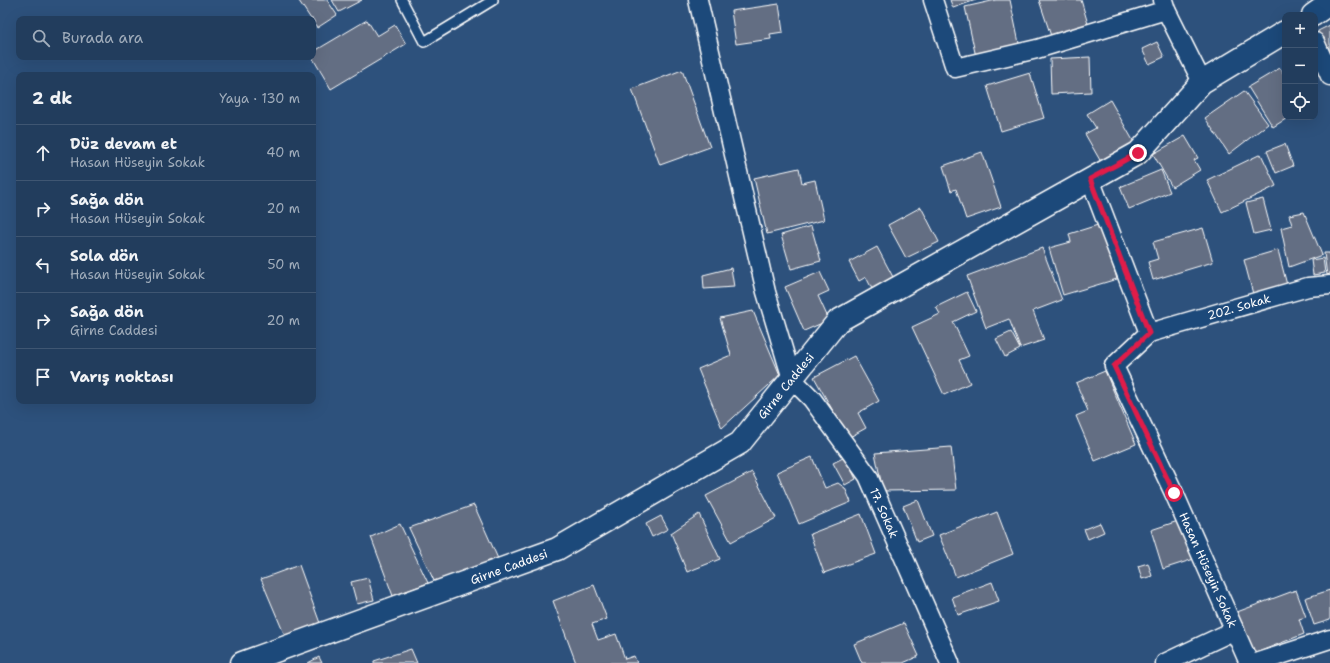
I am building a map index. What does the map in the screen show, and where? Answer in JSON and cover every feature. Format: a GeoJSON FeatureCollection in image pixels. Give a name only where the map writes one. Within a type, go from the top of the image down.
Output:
{"type":"FeatureCollection","features":[{"type":"Feature","properties":{"kind":"street"},"geometry":{"type":"LineString","coordinates":[[698,0],[766,292],[792,379]]}},
{"type":"Feature","properties":{"kind":"street"},"geometry":{"type":"LineString","coordinates":[[933,0],[955,68],[1037,49],[1164,5],[1202,82]]}},
{"type":"Feature","properties":{"kind":"street"},"geometry":{"type":"LineString","coordinates":[[1317,12],[1330,3]]}},
{"type":"Feature","properties":{"kind":"street","name":"Girne Caddesi"},"geometry":{"type":"LineString","coordinates":[[242,663],[557,549],[740,443],[838,321],[1138,153],[1202,82],[1282,34]]}},
{"type":"Feature","properties":{"kind":"street"},"geometry":{"type":"LineString","coordinates":[[1318,48],[1330,76]]}},
{"type":"Feature","properties":{"kind":"street"},"geometry":{"type":"LineString","coordinates":[[1090,179],[1149,333]]}},
{"type":"Feature","properties":{"kind":"street","name":"202. Sokak"},"geometry":{"type":"LineString","coordinates":[[1149,333],[1308,287],[1330,285]]}},
{"type":"Feature","properties":{"kind":"street","name":"Hasan Hüseyin Sokak"},"geometry":{"type":"LineString","coordinates":[[1149,333],[1114,366],[1249,663]]}},
{"type":"Feature","properties":{"kind":"street","name":"17. Sokak"},"geometry":{"type":"LineString","coordinates":[[792,379],[812,399],[868,476],[950,663]]}},
{"type":"Feature","properties":{"kind":"street"},"geometry":{"type":"LineString","coordinates":[[1164,663],[1234,630]]}},
{"type":"Feature","properties":{"kind":"street"},"geometry":{"type":"LineString","coordinates":[[1256,663],[1330,639]]}},
{"type":"Feature","properties":{"kind":"lane"},"geometry":{"type":"LineString","coordinates":[[402,0],[424,42],[493,0]]}},
{"type":"Feature","properties":{"kind":"building"},"geometry":{"type":"Polygon","coordinates":[[[327,0],[337,15],[317,28],[316,16],[309,16],[299,1],[327,0]]]}},
{"type":"Feature","properties":{"kind":"building"},"geometry":{"type":"Polygon","coordinates":[[[332,0],[362,0],[339,12],[332,0]]]}},
{"type":"Feature","properties":{"kind":"building"},"geometry":{"type":"Polygon","coordinates":[[[950,0],[976,0],[953,8],[950,0]]]}},
{"type":"Feature","properties":{"kind":"building"},"geometry":{"type":"Polygon","coordinates":[[[996,0],[1010,0],[1020,48],[976,57],[965,7],[996,0]]]}},
{"type":"Feature","properties":{"kind":"building"},"geometry":{"type":"Polygon","coordinates":[[[1039,0],[1081,0],[1088,24],[1051,36],[1039,0]]]}},
{"type":"Feature","properties":{"kind":"building"},"geometry":{"type":"Polygon","coordinates":[[[779,4],[783,32],[770,34],[771,39],[736,44],[731,11],[779,4]]]}},
{"type":"Feature","properties":{"kind":"building"},"geometry":{"type":"Polygon","coordinates":[[[367,20],[377,36],[395,25],[406,44],[331,89],[314,60],[316,60],[316,50],[367,20]]]}},
{"type":"Feature","properties":{"kind":"building"},"geometry":{"type":"Polygon","coordinates":[[[1330,25],[1330,57],[1318,31],[1330,25]]]}},
{"type":"Feature","properties":{"kind":"building"},"geometry":{"type":"Polygon","coordinates":[[[1157,42],[1164,57],[1149,64],[1142,49],[1157,42]]]}},
{"type":"Feature","properties":{"kind":"building"},"geometry":{"type":"Polygon","coordinates":[[[1090,57],[1091,92],[1051,94],[1050,59],[1090,57]]]}},
{"type":"Feature","properties":{"kind":"building"},"geometry":{"type":"Polygon","coordinates":[[[1280,68],[1282,71],[1282,120],[1284,120],[1273,127],[1248,87],[1280,68]]]}},
{"type":"Feature","properties":{"kind":"building"},"geometry":{"type":"Polygon","coordinates":[[[682,70],[710,147],[660,165],[632,89],[682,70]]]}},
{"type":"Feature","properties":{"kind":"building"},"geometry":{"type":"Polygon","coordinates":[[[1030,73],[1044,118],[1001,131],[987,86],[1030,73]]]}},
{"type":"Feature","properties":{"kind":"building"},"geometry":{"type":"Polygon","coordinates":[[[1244,91],[1268,124],[1229,154],[1205,118],[1244,91]]]}},
{"type":"Feature","properties":{"kind":"building"},"geometry":{"type":"Polygon","coordinates":[[[1110,100],[1135,144],[1101,162],[1085,134],[1096,128],[1087,114],[1110,100]]]}},
{"type":"Feature","properties":{"kind":"building"},"geometry":{"type":"Polygon","coordinates":[[[1185,136],[1198,158],[1194,160],[1200,170],[1172,187],[1153,154],[1185,136]]]}},
{"type":"Feature","properties":{"kind":"building"},"geometry":{"type":"Polygon","coordinates":[[[1285,144],[1293,166],[1276,173],[1267,151],[1285,144]]]}},
{"type":"Feature","properties":{"kind":"building"},"geometry":{"type":"Polygon","coordinates":[[[982,152],[1001,207],[966,219],[956,189],[951,191],[943,166],[982,152]]]}},
{"type":"Feature","properties":{"kind":"building"},"geometry":{"type":"Polygon","coordinates":[[[1261,154],[1276,186],[1222,212],[1207,180],[1261,154]]]}},
{"type":"Feature","properties":{"kind":"building"},"geometry":{"type":"Polygon","coordinates":[[[799,168],[802,183],[815,180],[824,220],[767,234],[754,178],[799,168]]]}},
{"type":"Feature","properties":{"kind":"building"},"geometry":{"type":"Polygon","coordinates":[[[1161,170],[1170,192],[1129,209],[1120,187],[1161,170]]]}},
{"type":"Feature","properties":{"kind":"building"},"geometry":{"type":"Polygon","coordinates":[[[1263,199],[1271,230],[1254,234],[1246,203],[1263,199]]]}},
{"type":"Feature","properties":{"kind":"building"},"geometry":{"type":"Polygon","coordinates":[[[921,207],[939,242],[906,258],[888,225],[921,207]]]}},
{"type":"Feature","properties":{"kind":"building"},"geometry":{"type":"Polygon","coordinates":[[[1304,212],[1322,255],[1289,267],[1281,228],[1292,225],[1289,215],[1304,212]]]}},
{"type":"Feature","properties":{"kind":"building"},"geometry":{"type":"Polygon","coordinates":[[[1101,224],[1117,279],[1063,295],[1049,248],[1071,242],[1069,234],[1101,224]]]}},
{"type":"Feature","properties":{"kind":"building"},"geometry":{"type":"Polygon","coordinates":[[[811,226],[821,261],[791,269],[781,235],[811,226]]]}},
{"type":"Feature","properties":{"kind":"building"},"geometry":{"type":"Polygon","coordinates":[[[1203,228],[1213,262],[1153,280],[1148,262],[1158,259],[1153,242],[1203,228]]]}},
{"type":"Feature","properties":{"kind":"building"},"geometry":{"type":"Polygon","coordinates":[[[877,247],[893,277],[872,289],[866,277],[859,281],[849,262],[877,247]]]}},
{"type":"Feature","properties":{"kind":"building"},"geometry":{"type":"Polygon","coordinates":[[[1042,248],[1062,300],[1033,311],[1044,340],[1020,348],[1009,319],[986,328],[967,276],[1042,248]]]}},
{"type":"Feature","properties":{"kind":"building"},"geometry":{"type":"Polygon","coordinates":[[[1278,250],[1287,285],[1253,294],[1244,260],[1278,250]]]}},
{"type":"Feature","properties":{"kind":"building"},"geometry":{"type":"Polygon","coordinates":[[[1324,253],[1330,253],[1330,274],[1327,275],[1324,253]]]}},
{"type":"Feature","properties":{"kind":"building"},"geometry":{"type":"Polygon","coordinates":[[[1323,258],[1325,273],[1313,275],[1311,260],[1323,258]]]}},
{"type":"Feature","properties":{"kind":"building"},"geometry":{"type":"Polygon","coordinates":[[[731,268],[734,287],[704,289],[703,275],[731,268]]]}},
{"type":"Feature","properties":{"kind":"building"},"geometry":{"type":"Polygon","coordinates":[[[820,272],[829,291],[818,296],[829,320],[804,331],[785,287],[820,272]]]}},
{"type":"Feature","properties":{"kind":"building"},"geometry":{"type":"Polygon","coordinates":[[[967,292],[976,311],[953,322],[969,356],[959,360],[970,383],[944,395],[912,327],[940,314],[936,307],[967,292]]]}},
{"type":"Feature","properties":{"kind":"building"},"geometry":{"type":"Polygon","coordinates":[[[753,311],[780,375],[722,428],[698,369],[731,355],[720,318],[753,311]]]}},
{"type":"Feature","properties":{"kind":"building"},"geometry":{"type":"Polygon","coordinates":[[[1011,332],[1020,349],[1005,357],[996,339],[1011,332]]]}},
{"type":"Feature","properties":{"kind":"building"},"geometry":{"type":"Polygon","coordinates":[[[854,356],[879,401],[858,413],[866,428],[848,438],[814,377],[854,356]]]}},
{"type":"Feature","properties":{"kind":"building"},"geometry":{"type":"Polygon","coordinates":[[[1105,371],[1136,444],[1095,461],[1076,416],[1088,411],[1076,383],[1105,371]]]}},
{"type":"Feature","properties":{"kind":"building"},"geometry":{"type":"Polygon","coordinates":[[[951,447],[956,490],[883,491],[875,453],[951,447]]]}},
{"type":"Feature","properties":{"kind":"building"},"geometry":{"type":"Polygon","coordinates":[[[812,457],[825,488],[838,483],[845,488],[851,502],[799,524],[777,472],[812,457]]]}},
{"type":"Feature","properties":{"kind":"building"},"geometry":{"type":"Polygon","coordinates":[[[845,457],[856,479],[845,485],[833,463],[845,457]]]}},
{"type":"Feature","properties":{"kind":"building"},"geometry":{"type":"Polygon","coordinates":[[[752,472],[776,518],[731,542],[706,496],[752,472]]]}},
{"type":"Feature","properties":{"kind":"building"},"geometry":{"type":"Polygon","coordinates":[[[918,500],[932,536],[917,542],[903,506],[918,500]]]}},
{"type":"Feature","properties":{"kind":"building"},"geometry":{"type":"Polygon","coordinates":[[[474,505],[499,561],[436,585],[409,528],[474,505]]]}},
{"type":"Feature","properties":{"kind":"building"},"geometry":{"type":"Polygon","coordinates":[[[997,512],[1013,554],[956,577],[939,535],[997,512]]]}},
{"type":"Feature","properties":{"kind":"building"},"geometry":{"type":"Polygon","coordinates":[[[699,514],[720,559],[687,572],[671,533],[699,514]]]}},
{"type":"Feature","properties":{"kind":"building"},"geometry":{"type":"Polygon","coordinates":[[[861,514],[876,554],[824,573],[810,534],[861,514]]]}},
{"type":"Feature","properties":{"kind":"building"},"geometry":{"type":"Polygon","coordinates":[[[661,516],[668,529],[652,537],[646,524],[661,516]]]}},
{"type":"Feature","properties":{"kind":"building"},"geometry":{"type":"Polygon","coordinates":[[[1181,520],[1194,559],[1163,569],[1151,530],[1181,520]]]}},
{"type":"Feature","properties":{"kind":"building"},"geometry":{"type":"Polygon","coordinates":[[[1100,523],[1104,532],[1088,539],[1084,529],[1100,523]]]}},
{"type":"Feature","properties":{"kind":"building"},"geometry":{"type":"Polygon","coordinates":[[[400,524],[428,583],[393,596],[371,537],[400,524]]]}},
{"type":"Feature","properties":{"kind":"building"},"geometry":{"type":"Polygon","coordinates":[[[1148,563],[1152,576],[1142,579],[1138,566],[1148,563]]]}},
{"type":"Feature","properties":{"kind":"building"},"geometry":{"type":"Polygon","coordinates":[[[299,565],[321,626],[285,636],[261,579],[299,565]]]}},
{"type":"Feature","properties":{"kind":"building"},"geometry":{"type":"Polygon","coordinates":[[[368,578],[374,600],[357,604],[351,582],[368,578]]]}},
{"type":"Feature","properties":{"kind":"building"},"geometry":{"type":"Polygon","coordinates":[[[992,582],[999,601],[958,615],[952,597],[992,582]]]}},
{"type":"Feature","properties":{"kind":"building"},"geometry":{"type":"Polygon","coordinates":[[[594,585],[607,619],[592,624],[598,640],[616,634],[625,659],[634,656],[637,663],[576,663],[553,601],[594,585]]]}},
{"type":"Feature","properties":{"kind":"building"},"geometry":{"type":"Polygon","coordinates":[[[1296,590],[1306,617],[1299,619],[1304,634],[1253,654],[1237,612],[1296,590]]]}},
{"type":"Feature","properties":{"kind":"building"},"geometry":{"type":"Polygon","coordinates":[[[1330,590],[1330,620],[1314,625],[1305,598],[1330,590]]]}},
{"type":"Feature","properties":{"kind":"building"},"geometry":{"type":"Polygon","coordinates":[[[904,623],[919,656],[903,663],[862,663],[854,644],[904,623]]]}},
{"type":"Feature","properties":{"kind":"building"},"geometry":{"type":"Polygon","coordinates":[[[411,649],[417,663],[374,663],[374,661],[411,649]]]}},
{"type":"Feature","properties":{"kind":"building"},"geometry":{"type":"Polygon","coordinates":[[[319,657],[322,663],[308,663],[319,657]]]}},
{"type":"Feature","properties":{"kind":"route"},"geometry":{"type":"LineString","coordinates":[[1138,153],[1090,179],[1149,333],[1114,366],[1174,493]]}}]}
